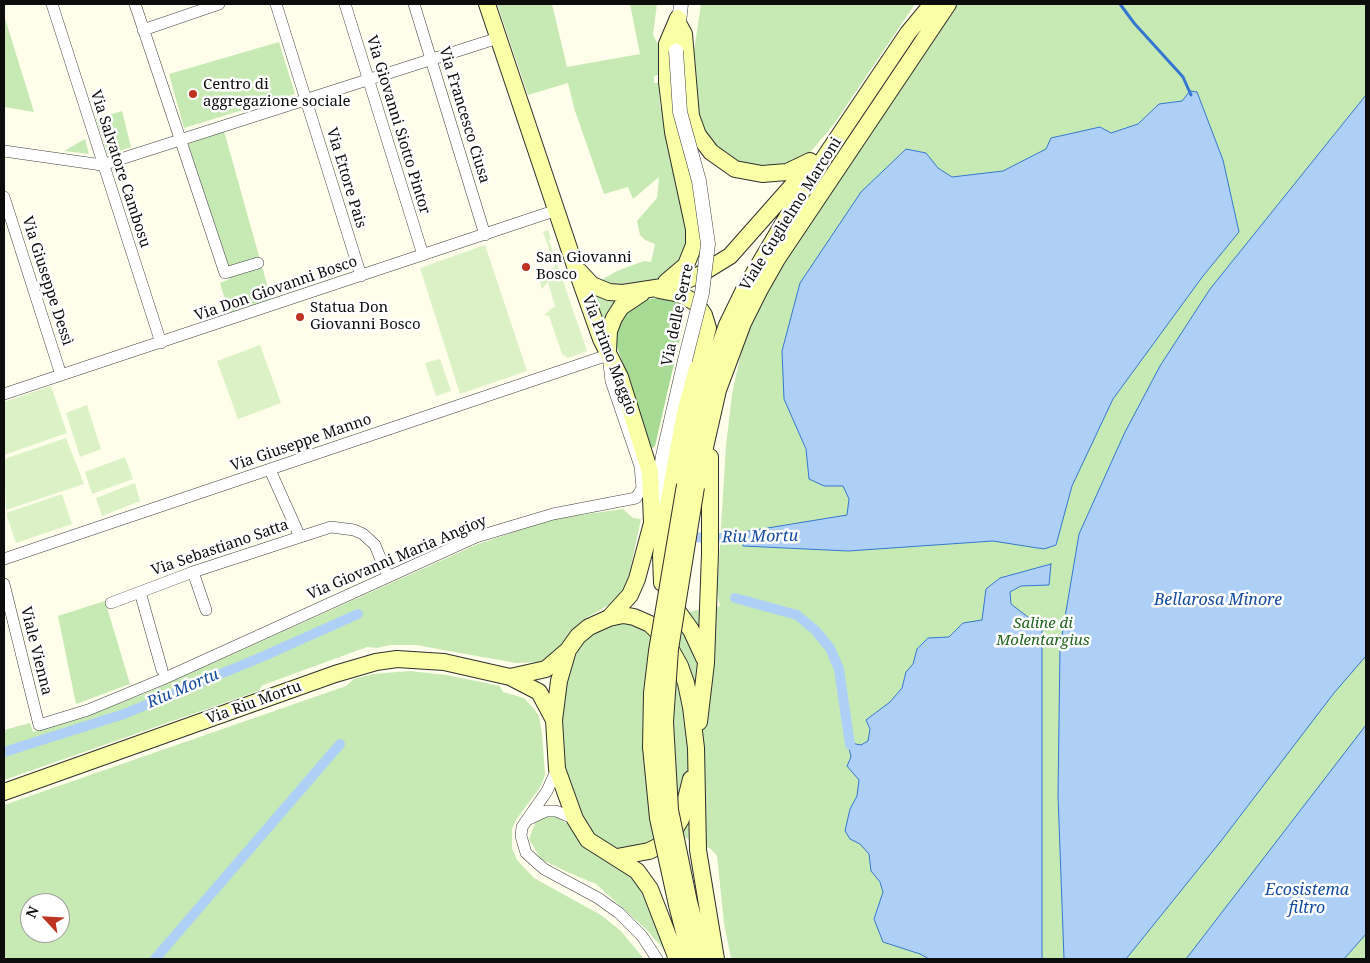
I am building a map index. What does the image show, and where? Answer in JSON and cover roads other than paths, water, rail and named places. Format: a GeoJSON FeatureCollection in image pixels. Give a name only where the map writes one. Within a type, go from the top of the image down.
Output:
{"type":"FeatureCollection","features":[{"type":"Feature","properties":{"kind":"main road","name":"Via Primo Maggio"},"geometry":{"type":"LineString","coordinates":[[487,4],[575,266],[608,355],[620,378],[650,472],[653,519],[637,579],[630,596],[609,618]]}},
{"type":"Feature","properties":{"kind":"main road","name":"Viale Guglielmo Marconi"},"geometry":{"type":"LineString","coordinates":[[683,903],[658,818],[651,747],[652,693],[668,617],[691,486],[705,387],[724,334],[744,290],[806,185],[908,33],[932,4]]}},
{"type":"Feature","properties":{"kind":"main road","name":"Viale Guglielmo Marconi"},"geometry":{"type":"LineString","coordinates":[[691,486],[708,433],[725,367],[750,308],[772,266],[948,4]]}},
{"type":"Feature","properties":{"kind":"main road"},"geometry":{"type":"LineString","coordinates":[[679,15],[684,34],[690,107],[694,127],[703,144],[715,157],[735,169],[762,174],[787,172],[816,158]]}},
{"type":"Feature","properties":{"kind":"main road"},"geometry":{"type":"LineString","coordinates":[[608,355],[609,331],[621,307],[681,271],[686,265],[694,245],[694,229],[673,132],[667,82],[667,44],[679,15]]}},
{"type":"Feature","properties":{"kind":"main road"},"geometry":{"type":"LineString","coordinates":[[575,266],[592,285],[609,292],[623,293],[675,284],[699,275],[730,256],[816,158],[908,33]]}},
{"type":"Feature","properties":{"kind":"main road"},"geometry":{"type":"LineString","coordinates":[[648,290],[680,294],[696,303],[704,315],[708,328],[686,413],[664,526],[661,556],[662,583]]}},
{"type":"Feature","properties":{"kind":"main road"},"geometry":{"type":"LineString","coordinates":[[617,857],[650,851],[667,842],[681,819],[688,794],[696,748],[706,663],[710,553],[708,433]]}},
{"type":"Feature","properties":{"kind":"main road"},"geometry":{"type":"LineString","coordinates":[[653,519],[654,552],[662,583],[670,600],[691,630],[706,663]]}},
{"type":"Feature","properties":{"kind":"main road"},"geometry":{"type":"LineString","coordinates":[[609,618],[634,617],[650,624],[666,638],[686,683],[692,707],[696,748],[698,850],[716,959]]}},
{"type":"Feature","properties":{"kind":"main road","name":"Via Riu Mortu"},"geometry":{"type":"LineString","coordinates":[[510,677],[546,669],[568,650],[578,636],[589,627],[609,618]]}},
{"type":"Feature","properties":{"kind":"main road"},"geometry":{"type":"LineString","coordinates":[[568,650],[559,681],[554,720],[557,769],[575,819],[588,840],[637,871],[650,889],[677,959]]}},
{"type":"Feature","properties":{"kind":"main road","name":"Via Riu Mortu"},"geometry":{"type":"LineString","coordinates":[[4,792],[326,677],[376,662],[397,659],[444,662],[510,677],[539,692],[554,720]]}},
{"type":"Feature","properties":{"kind":"main road"},"geometry":{"type":"LineString","coordinates":[[683,903],[691,959]]}},
{"type":"Feature","properties":{"kind":"main road"},"geometry":{"type":"LineString","coordinates":[[683,903],[704,959]]}},
{"type":"Feature","properties":{"kind":"street","name":"Via Salvatore Cambosu"},"geometry":{"type":"LineString","coordinates":[[52,4],[102,165],[161,343]]}},
{"type":"Feature","properties":{"kind":"street"},"geometry":{"type":"LineString","coordinates":[[135,4],[225,273],[258,263]]}},
{"type":"Feature","properties":{"kind":"street"},"geometry":{"type":"LineString","coordinates":[[143,30],[219,4]]}},
{"type":"Feature","properties":{"kind":"street","name":"Via Ettore Pais"},"geometry":{"type":"LineString","coordinates":[[276,4],[361,276]]}},
{"type":"Feature","properties":{"kind":"street","name":"Via Giovanni Siotto Pintor"},"geometry":{"type":"LineString","coordinates":[[345,4],[423,254]]}},
{"type":"Feature","properties":{"kind":"street","name":"Via Francesco Ciusa"},"geometry":{"type":"LineString","coordinates":[[414,4],[485,235]]}},
{"type":"Feature","properties":{"kind":"street","name":"Via delle Serre"},"geometry":{"type":"LineString","coordinates":[[653,519],[663,456],[702,293],[708,244],[699,181],[680,112],[676,51],[679,15]]}},
{"type":"Feature","properties":{"kind":"street"},"geometry":{"type":"LineString","coordinates":[[4,151],[102,165],[498,38]]}},
{"type":"Feature","properties":{"kind":"street","name":"Via Giuseppe Dessì"},"geometry":{"type":"LineString","coordinates":[[4,198],[61,375]]}},
{"type":"Feature","properties":{"kind":"street","name":"Via Don Giovanni Bosco"},"geometry":{"type":"LineString","coordinates":[[4,394],[557,210]]}},
{"type":"Feature","properties":{"kind":"street","name":"Via Giuseppe Manno"},"geometry":{"type":"LineString","coordinates":[[4,559],[608,355]]}},
{"type":"Feature","properties":{"kind":"street","name":"Via Giovanni Maria Angioy"},"geometry":{"type":"LineString","coordinates":[[39,725],[88,710],[163,680],[476,538],[553,514],[628,500],[638,496],[642,488],[640,466],[611,381],[608,355]]}},
{"type":"Feature","properties":{"kind":"street","name":"Via Sebastiano Satta"},"geometry":{"type":"LineString","coordinates":[[111,603],[193,572],[300,537],[270,470]]}},
{"type":"Feature","properties":{"kind":"street"},"geometry":{"type":"LineString","coordinates":[[300,537],[331,528],[354,530],[363,534],[375,545],[388,577]]}},
{"type":"Feature","properties":{"kind":"street"},"geometry":{"type":"LineString","coordinates":[[193,572],[206,610]]}},
{"type":"Feature","properties":{"kind":"street","name":"Viale Vienna"},"geometry":{"type":"LineString","coordinates":[[4,584],[39,725]]}},
{"type":"Feature","properties":{"kind":"street"},"geometry":{"type":"LineString","coordinates":[[140,592],[162,670]]}},
{"type":"Feature","properties":{"kind":"street"},"geometry":{"type":"LineString","coordinates":[[557,769],[547,791],[525,821],[520,836],[523,845],[534,862],[598,898],[618,913],[642,936],[657,959]]}},
{"type":"Feature","properties":{"kind":"street"},"geometry":{"type":"LineString","coordinates":[[525,821],[546,811],[556,812],[575,819]]}},
{"type":"Feature","properties":{"kind":"water"},"geometry":{"type":"Polygon","coordinates":[[[1190,91],[1197,92],[1223,160],[1239,232],[1203,276],[1113,399],[1072,486],[1056,545],[1044,549],[993,541],[848,551],[743,546],[743,532],[847,515],[849,499],[843,486],[824,486],[809,479],[806,449],[784,399],[782,351],[800,283],[861,192],[906,149],[926,153],[938,168],[952,177],[1003,171],[1046,149],[1051,138],[1100,127],[1111,133],[1138,124],[1159,104],[1182,101],[1190,91]]]}},
{"type":"Feature","properties":{"kind":"water","name":"Bellarosa Minore"},"geometry":{"type":"Polygon","coordinates":[[[1366,95],[1366,656],[1334,693],[1221,841],[1126,959],[1064,959],[1058,795],[1060,647],[1079,534],[1125,432],[1160,366],[1210,289],[1366,95]]]}},
{"type":"Feature","properties":{"kind":"water"},"geometry":{"type":"Polygon","coordinates":[[[1051,564],[1049,585],[1021,586],[1010,592],[1011,604],[1042,628],[1042,959],[929,959],[920,954],[883,942],[874,919],[883,892],[880,882],[871,871],[869,854],[860,844],[850,839],[845,831],[850,809],[857,796],[859,780],[847,766],[851,757],[849,748],[851,743],[861,745],[868,741],[870,729],[866,720],[890,702],[902,688],[906,672],[913,664],[917,649],[928,638],[949,637],[963,623],[982,620],[986,589],[1000,578],[1051,564]]]}},
{"type":"Feature","properties":{"kind":"water","name":"Ecosistema filtro"},"geometry":{"type":"Polygon","coordinates":[[[1366,725],[1366,934],[1344,959],[1186,959],[1366,725]]]}},
{"type":"Feature","properties":{"kind":"waterway"},"geometry":{"type":"LineString","coordinates":[[1120,4],[1134,23],[1183,77],[1191,95]]}},
{"type":"Feature","properties":{"kind":"waterway","name":"Riu Mortu"},"geometry":{"type":"LineString","coordinates":[[684,537],[755,539]]}},
{"type":"Feature","properties":{"kind":"waterway"},"geometry":{"type":"LineString","coordinates":[[735,598],[797,615],[815,630],[830,648],[839,669],[850,745]]}},
{"type":"Feature","properties":{"kind":"waterway","name":"Riu Mortu"},"geometry":{"type":"LineString","coordinates":[[4,752],[124,714],[264,656],[358,614]]}},
{"type":"Feature","properties":{"kind":"waterway"},"geometry":{"type":"LineString","coordinates":[[155,959],[340,744]]}},
{"type":"Feature","properties":{"kind":"place","name":"Centro di aggregazione sociale"},"geometry":{"type":"Point","coordinates":[193,94]}},
{"type":"Feature","properties":{"kind":"place","name":"San Giovanni Bosco"},"geometry":{"type":"Point","coordinates":[526,267]}},
{"type":"Feature","properties":{"kind":"place","name":"Statua Don Giovanni Bosco"},"geometry":{"type":"Point","coordinates":[300,317]}},
{"type":"Feature","properties":{"kind":"park label","name":"Saline di Molentargius"},"geometry":{"type":"Point","coordinates":[1043,632]}}]}
